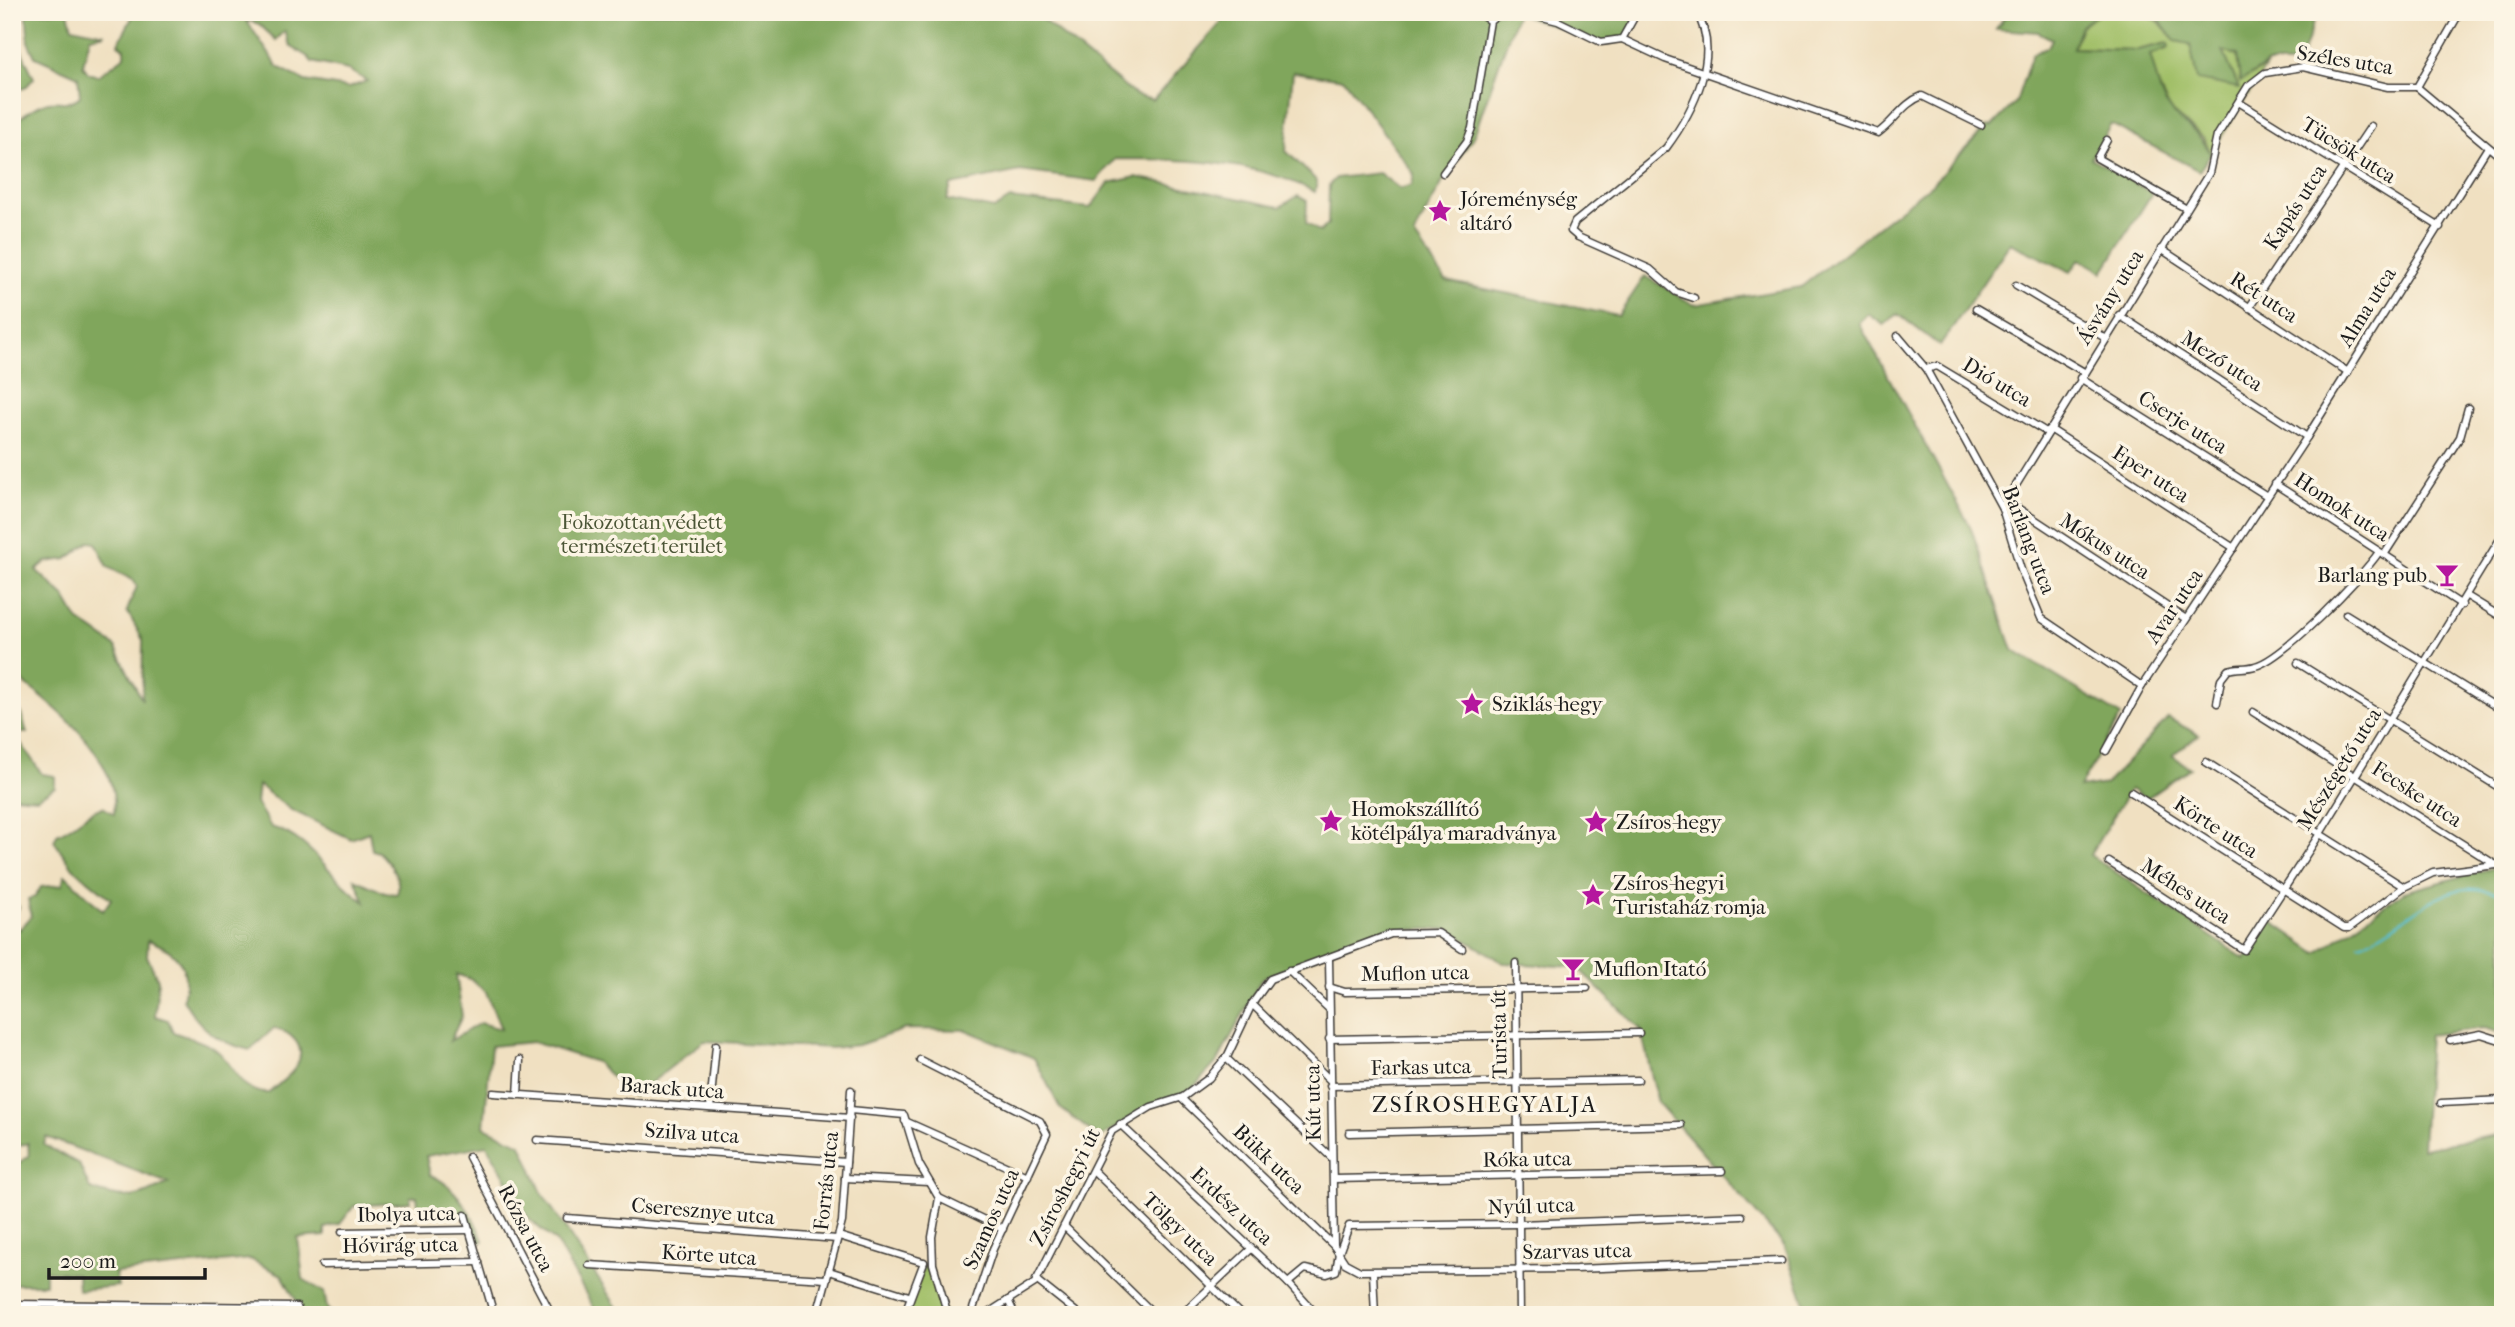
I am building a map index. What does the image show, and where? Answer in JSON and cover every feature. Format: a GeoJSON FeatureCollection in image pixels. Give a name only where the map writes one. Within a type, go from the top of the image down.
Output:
{"type":"FeatureCollection","features":[{"type":"Feature","properties":{"kind":"street"},"geometry":{"type":"LineString","coordinates":[[1476,12],[1490,21]]}},
{"type":"Feature","properties":{"kind":"street"},"geometry":{"type":"LineString","coordinates":[[1443,173],[1467,141],[1472,128],[1490,21],[1503,12]]}},
{"type":"Feature","properties":{"kind":"street"},"geometry":{"type":"LineString","coordinates":[[1523,12],[1558,21],[1605,43],[1622,39],[1665,59],[1878,133],[1893,122],[1908,101],[1922,96],[1981,125]]}},
{"type":"Feature","properties":{"kind":"street"},"geometry":{"type":"LineString","coordinates":[[1622,39],[1637,12]]}},
{"type":"Feature","properties":{"kind":"street"},"geometry":{"type":"LineString","coordinates":[[1694,298],[1676,292],[1650,269],[1578,237],[1571,231],[1575,222],[1665,149],[1676,134],[1705,71],[1706,43],[1696,12]]}},
{"type":"Feature","properties":{"kind":"street","name":"Széles utca"},"geometry":{"type":"LineString","coordinates":[[2240,103],[2254,79],[2276,69],[2303,67],[2388,87],[2417,87],[2460,12]]}},
{"type":"Feature","properties":{"kind":"street"},"geometry":{"type":"LineString","coordinates":[[2417,87],[2503,159]]}},
{"type":"Feature","properties":{"kind":"street","name":"Tücsök utca"},"geometry":{"type":"LineString","coordinates":[[2240,103],[2440,227]]}},
{"type":"Feature","properties":{"kind":"street","name":"Ásvány utca"},"geometry":{"type":"LineString","coordinates":[[2002,508],[2209,173],[2217,136],[2240,103]]}},
{"type":"Feature","properties":{"kind":"street","name":"Kapás utca"},"geometry":{"type":"LineString","coordinates":[[2249,309],[2371,126]]}},
{"type":"Feature","properties":{"kind":"street"},"geometry":{"type":"LineString","coordinates":[[2107,139],[2097,158],[2185,208]]}},
{"type":"Feature","properties":{"kind":"street","name":"Alma utca"},"geometry":{"type":"LineString","coordinates":[[2274,484],[2348,372],[2488,147]]}},
{"type":"Feature","properties":{"kind":"street","name":"Rét utca"},"geometry":{"type":"LineString","coordinates":[[2161,249],[2348,372]]}},
{"type":"Feature","properties":{"kind":"street"},"geometry":{"type":"LineString","coordinates":[[2016,285],[2105,338]]}},
{"type":"Feature","properties":{"kind":"street","name":"Cserje utca"},"geometry":{"type":"LineString","coordinates":[[1976,309],[2267,496]]}},
{"type":"Feature","properties":{"kind":"street","name":"Mező utca"},"geometry":{"type":"LineString","coordinates":[[2119,315],[2307,436]]}},
{"type":"Feature","properties":{"kind":"street","name":"Barlang utca"},"geometry":{"type":"LineString","coordinates":[[1898,335],[1926,369],[2002,508],[2021,570],[2041,618],[2142,686]]}},
{"type":"Feature","properties":{"kind":"street","name":"Dió utca"},"geometry":{"type":"LineString","coordinates":[[1926,369],[1937,366],[2049,431]]}},
{"type":"Feature","properties":{"kind":"street"},"geometry":{"type":"LineString","coordinates":[[2217,703],[2221,679],[2228,670],[2256,666],[2307,629],[2381,553],[2460,437],[2468,408]]}},
{"type":"Feature","properties":{"kind":"street","name":"Eper utca"},"geometry":{"type":"LineString","coordinates":[[2049,431],[2234,548]]}},
{"type":"Feature","properties":{"kind":"street","name":"Avar utca"},"geometry":{"type":"LineString","coordinates":[[2106,751],[2142,686],[2274,484]]}},
{"type":"Feature","properties":{"kind":"street","name":"Homok utca"},"geometry":{"type":"LineString","coordinates":[[2274,484],[2462,605]]}},
{"type":"Feature","properties":{"kind":"street","name":"Mókus utca"},"geometry":{"type":"LineString","coordinates":[[2007,500],[2186,619]]}},
{"type":"Feature","properties":{"kind":"street","name":"Mészégető utca"},"geometry":{"type":"LineString","coordinates":[[2244,950],[2321,832],[2503,534]]}},
{"type":"Feature","properties":{"kind":"street"},"geometry":{"type":"LineString","coordinates":[[2467,596],[2503,618]]}},
{"type":"Feature","properties":{"kind":"street"},"geometry":{"type":"LineString","coordinates":[[2346,614],[2503,711]]}},
{"type":"Feature","properties":{"kind":"street"},"geometry":{"type":"LineString","coordinates":[[2298,663],[2503,790]]}},
{"type":"Feature","properties":{"kind":"street","name":"Fecske utca"},"geometry":{"type":"LineString","coordinates":[[2253,712],[2499,863]]}},
{"type":"Feature","properties":{"kind":"street"},"geometry":{"type":"LineString","coordinates":[[2206,762],[2321,832],[2404,887],[2441,871],[2499,863]]}},
{"type":"Feature","properties":{"kind":"street","name":"Körte utca"},"geometry":{"type":"LineString","coordinates":[[2131,792],[2340,927],[2349,928],[2404,887]]}},
{"type":"Feature","properties":{"kind":"street","name":"Méhes utca"},"geometry":{"type":"LineString","coordinates":[[2109,862],[2244,950]]}},
{"type":"Feature","properties":{"kind":"street","name":"Zsíroshegyi út"},"geometry":{"type":"LineString","coordinates":[[985,1315],[1007,1300],[1029,1290],[1036,1280],[1093,1170],[1106,1139],[1120,1124],[1151,1107],[1181,1098],[1209,1078],[1226,1058],[1252,1004],[1268,980],[1393,933],[1438,933],[1462,949]]}},
{"type":"Feature","properties":{"kind":"street","name":"Kút utca"},"geometry":{"type":"LineString","coordinates":[[1332,958],[1329,1039],[1334,1246]]}},
{"type":"Feature","properties":{"kind":"street","name":"Turista út"},"geometry":{"type":"LineString","coordinates":[[1516,963],[1520,1315]]}},
{"type":"Feature","properties":{"kind":"street"},"geometry":{"type":"LineString","coordinates":[[1289,971],[1329,1009]]}},
{"type":"Feature","properties":{"kind":"street","name":"Muflon utca"},"geometry":{"type":"LineString","coordinates":[[1329,987],[1345,992],[1587,988]]}},
{"type":"Feature","properties":{"kind":"street"},"geometry":{"type":"LineString","coordinates":[[1252,1004],[1330,1083]]}},
{"type":"Feature","properties":{"kind":"street"},"geometry":{"type":"LineString","coordinates":[[1329,1039],[1517,1038],[1639,1033]]}},
{"type":"Feature","properties":{"kind":"street"},"geometry":{"type":"LineString","coordinates":[[2451,1040],[2481,1034],[2503,1041]]}},
{"type":"Feature","properties":{"kind":"street"},"geometry":{"type":"LineString","coordinates":[[710,1108],[716,1045]]}},
{"type":"Feature","properties":{"kind":"street"},"geometry":{"type":"LineString","coordinates":[[1226,1058],[1332,1157]]}},
{"type":"Feature","properties":{"kind":"street"},"geometry":{"type":"LineString","coordinates":[[518,1095],[520,1060]]}},
{"type":"Feature","properties":{"kind":"street","name":"Szamos utca"},"geometry":{"type":"LineString","coordinates":[[920,1060],[1040,1121],[1046,1139],[1003,1229],[971,1315]]}},
{"type":"Feature","properties":{"kind":"street","name":"Farkas utca"},"geometry":{"type":"LineString","coordinates":[[1330,1083],[1638,1080]]}},
{"type":"Feature","properties":{"kind":"street","name":"Forrás utca"},"geometry":{"type":"LineString","coordinates":[[817,1315],[838,1238],[851,1090]]}},
{"type":"Feature","properties":{"kind":"street","name":"Barack utca"},"geometry":{"type":"LineString","coordinates":[[493,1093],[904,1118],[1028,1176]]}},
{"type":"Feature","properties":{"kind":"street","name":"Bükk utca"},"geometry":{"type":"LineString","coordinates":[[1181,1098],[1339,1253]]}},
{"type":"Feature","properties":{"kind":"street"},"geometry":{"type":"LineString","coordinates":[[2441,1104],[2503,1100]]}},
{"type":"Feature","properties":{"kind":"street"},"geometry":{"type":"LineString","coordinates":[[904,1118],[928,1182],[939,1198],[1003,1229]]}},
{"type":"Feature","properties":{"kind":"street","name":"Erdész utca"},"geometry":{"type":"LineString","coordinates":[[1120,1124],[1289,1283],[1315,1312]]}},
{"type":"Feature","properties":{"kind":"street"},"geometry":{"type":"LineString","coordinates":[[1349,1133],[1681,1125]]}},
{"type":"Feature","properties":{"kind":"street","name":"Szilva utca"},"geometry":{"type":"LineString","coordinates":[[537,1140],[846,1162]]}},
{"type":"Feature","properties":{"kind":"street","name":"Rózsa utca"},"geometry":{"type":"LineString","coordinates":[[469,1157],[552,1315]]}},
{"type":"Feature","properties":{"kind":"street","name":"Tölgy utca"},"geometry":{"type":"LineString","coordinates":[[1093,1170],[1241,1315]]}},
{"type":"Feature","properties":{"kind":"street","name":"Róka utca"},"geometry":{"type":"LineString","coordinates":[[1334,1179],[1721,1171]]}},
{"type":"Feature","properties":{"kind":"street"},"geometry":{"type":"LineString","coordinates":[[845,1178],[928,1182]]}},
{"type":"Feature","properties":{"kind":"street"},"geometry":{"type":"LineString","coordinates":[[939,1198],[932,1237],[933,1264],[948,1315]]}},
{"type":"Feature","properties":{"kind":"street"},"geometry":{"type":"LineString","coordinates":[[466,1215],[494,1315]]}},
{"type":"Feature","properties":{"kind":"street","name":"Nyúl utca"},"geometry":{"type":"LineString","coordinates":[[1339,1253],[1349,1226],[1519,1224],[1742,1216]]}},
{"type":"Feature","properties":{"kind":"street","name":"Cseresznye utca"},"geometry":{"type":"LineString","coordinates":[[567,1218],[838,1238],[933,1264]]}},
{"type":"Feature","properties":{"kind":"street"},"geometry":{"type":"LineString","coordinates":[[1064,1226],[1155,1315]]}},
{"type":"Feature","properties":{"kind":"street","name":"Ibolya utca"},"geometry":{"type":"LineString","coordinates":[[342,1232],[470,1230]]}},
{"type":"Feature","properties":{"kind":"street"},"geometry":{"type":"LineString","coordinates":[[1181,1315],[1251,1249]]}},
{"type":"Feature","properties":{"kind":"street"},"geometry":{"type":"LineString","coordinates":[[1339,1253],[1350,1267],[1373,1273],[1376,1315]]}},
{"type":"Feature","properties":{"kind":"street"},"geometry":{"type":"LineString","coordinates":[[1289,1283],[1305,1269],[1333,1274],[1338,1268],[1339,1253]]}},
{"type":"Feature","properties":{"kind":"street","name":"Szarvas utca"},"geometry":{"type":"LineString","coordinates":[[1373,1273],[1781,1261]]}},
{"type":"Feature","properties":{"kind":"street","name":"Hóvirág utca"},"geometry":{"type":"LineString","coordinates":[[322,1265],[479,1262]]}},
{"type":"Feature","properties":{"kind":"street"},"geometry":{"type":"LineString","coordinates":[[904,1315],[923,1262]]}},
{"type":"Feature","properties":{"kind":"street","name":"Körte utca"},"geometry":{"type":"LineString","coordinates":[[589,1265],[826,1279]]}},
{"type":"Feature","properties":{"kind":"street"},"geometry":{"type":"LineString","coordinates":[[829,1271],[909,1296]]}},
{"type":"Feature","properties":{"kind":"street"},"geometry":{"type":"LineString","coordinates":[[1036,1280],[1080,1315]]}},
{"type":"Feature","properties":{"kind":"street"},"geometry":{"type":"LineString","coordinates":[[1007,1300],[1015,1315]]}},
{"type":"Feature","properties":{"kind":"street"},"geometry":{"type":"LineString","coordinates":[[16,1315],[16,1304],[297,1307],[300,1315]]}},
{"type":"Feature","properties":{"kind":"street"},"geometry":{"type":"LineString","coordinates":[[159,1306],[160,1315]]}},
{"type":"Feature","properties":{"kind":"street"},"geometry":{"type":"LineString","coordinates":[[1303,1315],[1315,1312]]}},
{"type":"Feature","properties":{"kind":"street"},"geometry":{"type":"LineString","coordinates":[[1667,1315],[1791,1312]]}},
{"type":"Feature","properties":{"kind":"green space","name":"Fokozottan védett természeti terület"},"geometry":{"type":"Polygon","coordinates":[[[26,12],[68,12],[72,27],[105,34],[90,37],[83,65],[88,73],[98,76],[125,56],[125,49],[118,44],[135,12],[226,12],[231,16],[268,17],[256,12],[1033,12],[1135,95],[1153,100],[1221,23],[1223,12],[1641,12],[1627,36],[1608,45],[1517,13],[1473,138],[1446,176],[1414,235],[1446,281],[1618,316],[1645,276],[1694,305],[1801,287],[1932,184],[1987,126],[1991,127],[2016,102],[2032,54],[2048,47],[2052,39],[2038,32],[1996,29],[2008,12],[2102,12],[2081,26],[2073,48],[2138,50],[2168,43],[2169,48],[2150,55],[2161,93],[2168,107],[2197,134],[2211,154],[2199,171],[2111,124],[2091,158],[2152,193],[2103,272],[2080,259],[2071,272],[2010,243],[1940,346],[1898,314],[1884,325],[1868,314],[1859,323],[1971,528],[2013,650],[2121,716],[2079,788],[2106,784],[2168,718],[2199,735],[2172,755],[2190,768],[2147,798],[2130,789],[2090,855],[2245,959],[2271,921],[2317,953],[2404,892],[2503,865],[2503,1034],[2484,1028],[2429,1035],[2422,1148],[2503,1134],[2503,1315],[1809,1315],[1785,1246],[1658,1103],[1641,1030],[1577,967],[1505,963],[1447,929],[1383,930],[1262,978],[1218,1061],[1190,1091],[1150,1105],[1100,1138],[1060,1108],[1034,1058],[966,1030],[905,1029],[859,1045],[831,1048],[704,1041],[633,1097],[596,1062],[533,1042],[491,1046],[484,1127],[521,1144],[542,1193],[622,1315],[598,1315],[556,1242],[530,1220],[487,1145],[426,1156],[430,1175],[456,1194],[475,1222],[483,1241],[477,1244],[469,1220],[444,1207],[418,1206],[417,1196],[410,1197],[410,1202],[354,1206],[340,1224],[325,1228],[325,1236],[298,1238],[303,1279],[324,1292],[327,1308],[332,1315],[304,1315],[282,1275],[250,1259],[115,1273],[118,1286],[78,1290],[77,1274],[45,1271],[45,1284],[12,1284],[12,1167],[29,1156],[28,1143],[12,1148],[12,900],[19,907],[13,919],[19,930],[31,917],[28,899],[35,897],[41,887],[62,885],[65,875],[103,911],[111,899],[73,868],[54,841],[57,834],[97,809],[103,807],[114,814],[113,793],[95,752],[64,717],[12,674],[12,147],[17,148],[19,142],[13,129],[14,123],[39,105],[69,102],[80,96],[78,76],[35,57],[29,44],[26,12]],[[246,20],[278,67],[305,81],[348,88],[367,81],[348,70],[312,62],[290,46],[285,31],[276,40],[259,24],[246,20]],[[1293,72],[1286,151],[1317,181],[1315,192],[1292,181],[1243,167],[1192,161],[1115,159],[1096,181],[1020,171],[951,185],[947,200],[994,209],[1010,199],[1090,208],[1109,183],[1136,177],[1280,207],[1298,196],[1307,201],[1306,223],[1320,232],[1328,224],[1329,185],[1336,178],[1379,173],[1400,189],[1412,185],[1414,174],[1344,79],[1293,72]],[[89,542],[67,559],[46,562],[36,570],[64,596],[78,620],[115,646],[142,700],[143,640],[127,611],[137,586],[133,580],[108,567],[96,543],[89,542]],[[258,785],[256,803],[271,827],[298,840],[365,902],[355,879],[385,893],[397,894],[397,876],[383,856],[372,850],[369,832],[351,839],[291,810],[258,785]],[[148,940],[147,956],[158,980],[155,1016],[168,1020],[173,1032],[215,1049],[251,1089],[269,1093],[295,1069],[300,1058],[299,1046],[291,1036],[280,1030],[274,1028],[250,1050],[228,1043],[210,1033],[183,999],[185,978],[180,962],[167,949],[148,940]],[[456,974],[462,1016],[450,1041],[480,1023],[501,1029],[486,992],[470,979],[456,974]],[[46,1137],[44,1145],[79,1164],[90,1189],[112,1196],[138,1196],[168,1183],[46,1137]]]}},
{"type":"Feature","properties":{"kind":"green space"},"geometry":{"type":"Polygon","coordinates":[[[2102,12],[2143,14],[2159,23],[2175,40],[2237,55],[2240,81],[2266,67],[2211,153],[2203,137],[2171,112],[2155,80],[2150,55],[2168,48],[2167,43],[2138,50],[2073,48],[2081,26],[2102,12]]]}},
{"type":"Feature","properties":{"kind":"green space"},"geometry":{"type":"Polygon","coordinates":[[[2135,12],[2317,12],[2299,64],[2267,64],[2240,82],[2237,55],[2223,51],[2239,88],[2197,80],[2190,44],[2175,41],[2160,21],[2135,12]]]}},
{"type":"Feature","properties":{"kind":"green space"},"geometry":{"type":"Polygon","coordinates":[[[12,20],[17,41],[34,78],[25,88],[12,90],[12,20]]]}},
{"type":"Feature","properties":{"kind":"green space"},"geometry":{"type":"Polygon","coordinates":[[[12,703],[21,712],[27,733],[20,733],[20,742],[42,774],[55,776],[55,787],[37,798],[12,796],[12,703]]]}},
{"type":"Feature","properties":{"kind":"green space"},"geometry":{"type":"Polygon","coordinates":[[[924,1266],[931,1268],[937,1299],[944,1315],[907,1315],[924,1266]]]}},
{"type":"Feature","properties":{"kind":"waterway"},"geometry":{"type":"LineString","coordinates":[[2359,944],[2373,939],[2436,898],[2450,892],[2470,889],[2503,892]]}},
{"type":"Feature","properties":{"kind":"place","name":"Jóreménység altáró"},"geometry":{"type":"Point","coordinates":[1440,211]}},
{"type":"Feature","properties":{"kind":"place","name":"Barlang pub"},"geometry":{"type":"Point","coordinates":[2447,575]}},
{"type":"Feature","properties":{"kind":"place","name":"Sziklás-hegy"},"geometry":{"type":"Point","coordinates":[1472,704]}},
{"type":"Feature","properties":{"kind":"place","name":"Homokszállító kötélpálya maradványa"},"geometry":{"type":"Point","coordinates":[1331,821]}},
{"type":"Feature","properties":{"kind":"place","name":"Zsíros-hegy"},"geometry":{"type":"Point","coordinates":[1596,822]}},
{"type":"Feature","properties":{"kind":"place","name":"Zsíros-hegyi Turistaház romja"},"geometry":{"type":"Point","coordinates":[1593,895]}},
{"type":"Feature","properties":{"kind":"place","name":"Muflon Itató"},"geometry":{"type":"Point","coordinates":[1573,969]}},
{"type":"Feature","properties":{"kind":"district","name":"ZSÍROSHEGYALJA"},"geometry":{"type":"Point","coordinates":[1485,1104]}}]}
